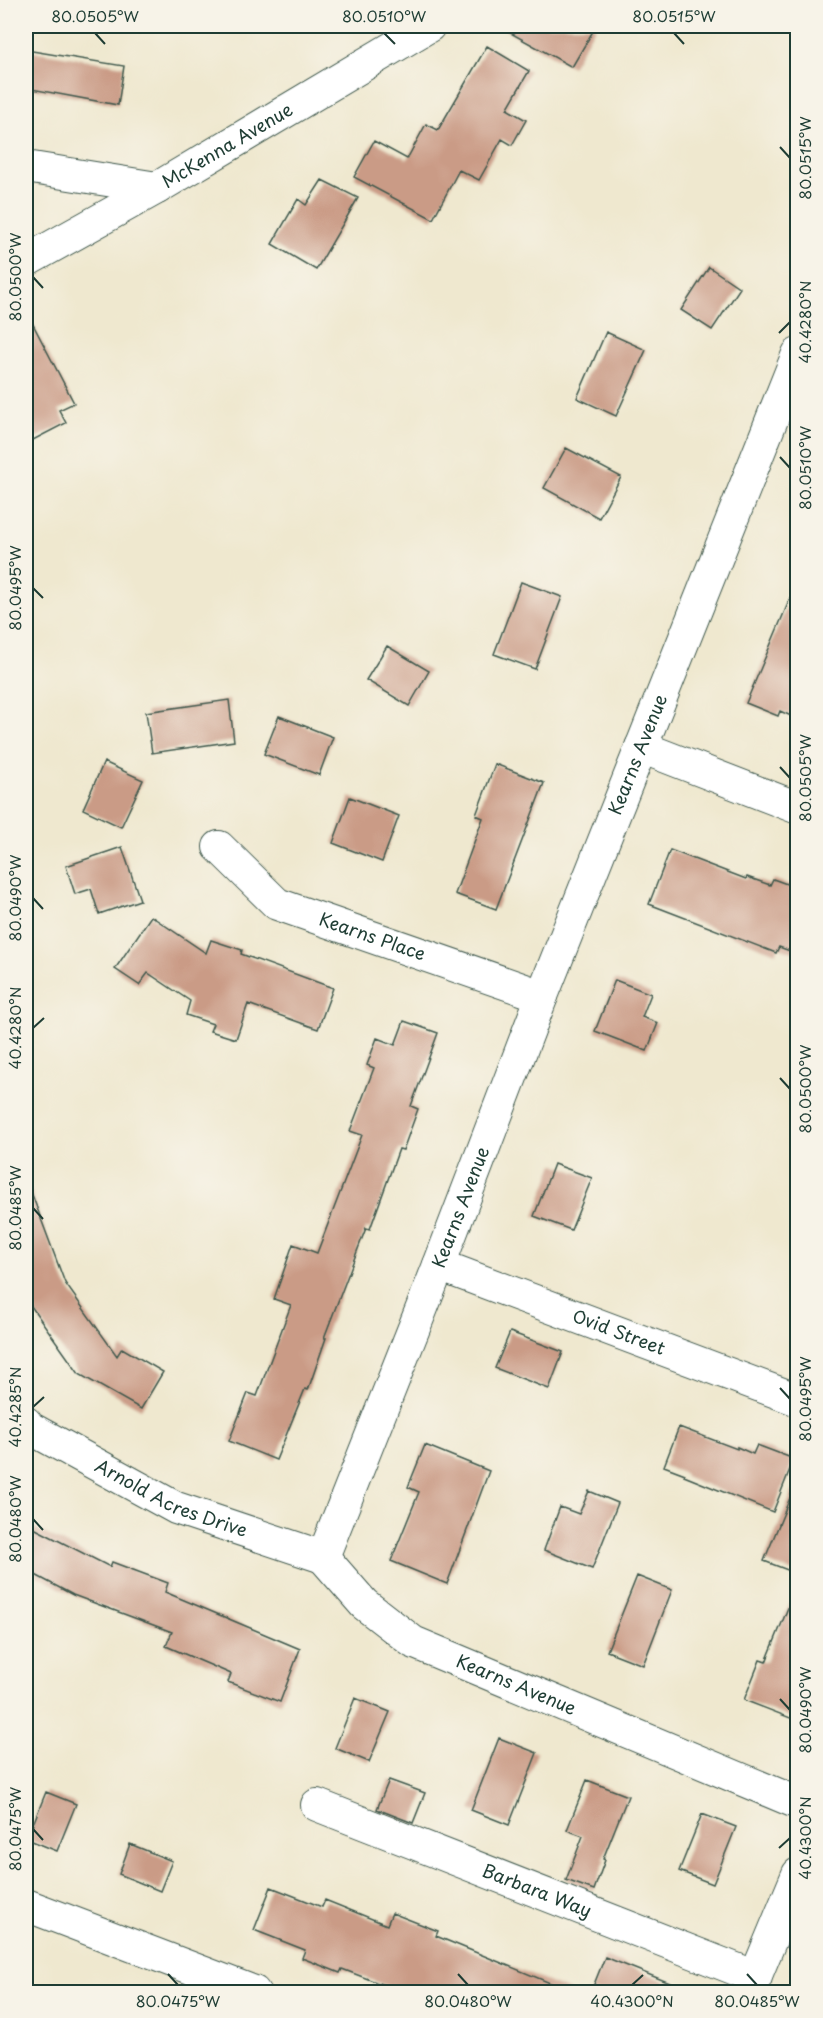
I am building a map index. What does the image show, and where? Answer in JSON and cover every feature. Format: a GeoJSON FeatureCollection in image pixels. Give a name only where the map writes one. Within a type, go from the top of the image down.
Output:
{"type":"FeatureCollection","features":[{"type":"Feature","properties":{"kind":"street","name":"McKenna Avenue"},"geometry":{"type":"LineString","coordinates":[[26,261],[157,188],[429,26]]}},
{"type":"Feature","properties":{"kind":"street"},"geometry":{"type":"LineString","coordinates":[[26,167],[157,188]]}},
{"type":"Feature","properties":{"kind":"street","name":"Kearns Avenue"},"geometry":{"type":"LineString","coordinates":[[798,354],[542,996],[439,1265],[323,1557],[364,1604],[413,1642],[798,1803]]}},
{"type":"Feature","properties":{"kind":"street"},"geometry":{"type":"LineString","coordinates":[[641,747],[798,808]]}},
{"type":"Feature","properties":{"kind":"street","name":"Kearns Place"},"geometry":{"type":"LineString","coordinates":[[219,847],[277,904],[542,996]]}},
{"type":"Feature","properties":{"kind":"street","name":"Ovid Street"},"geometry":{"type":"LineString","coordinates":[[439,1265],[798,1400]]}},
{"type":"Feature","properties":{"kind":"street","name":"Arnold Acres Drive"},"geometry":{"type":"LineString","coordinates":[[26,1424],[176,1508],[323,1557]]}},
{"type":"Feature","properties":{"kind":"street","name":"Barbara Way"},"geometry":{"type":"LineString","coordinates":[[317,1805],[753,1985]]}},
{"type":"Feature","properties":{"kind":"street"},"geometry":{"type":"LineString","coordinates":[[753,1985],[798,1874]]}},
{"type":"Feature","properties":{"kind":"street"},"geometry":{"type":"LineString","coordinates":[[26,1905],[254,1992]]}},
{"type":"Feature","properties":{"kind":"building"},"geometry":{"type":"Polygon","coordinates":[[[498,26],[596,26],[572,67],[498,26]]]}},
{"type":"Feature","properties":{"kind":"building"},"geometry":{"type":"Polygon","coordinates":[[[487,46],[529,71],[507,109],[526,120],[512,145],[502,139],[479,180],[459,170],[433,219],[354,177],[374,141],[407,159],[426,124],[438,130],[487,46]]]}},
{"type":"Feature","properties":{"kind":"building"},"geometry":{"type":"Polygon","coordinates":[[[26,50],[124,66],[118,105],[26,88],[26,50]]]}},
{"type":"Feature","properties":{"kind":"building"},"geometry":{"type":"Polygon","coordinates":[[[322,180],[358,198],[316,270],[272,244],[298,199],[306,205],[322,180]]]}},
{"type":"Feature","properties":{"kind":"building"},"geometry":{"type":"Polygon","coordinates":[[[709,267],[740,288],[712,330],[681,310],[709,267]]]}},
{"type":"Feature","properties":{"kind":"building"},"geometry":{"type":"Polygon","coordinates":[[[26,311],[74,403],[59,410],[66,423],[33,440],[26,425],[26,311]]]}},
{"type":"Feature","properties":{"kind":"building"},"geometry":{"type":"Polygon","coordinates":[[[606,332],[646,350],[616,416],[577,398],[606,332]]]}},
{"type":"Feature","properties":{"kind":"building"},"geometry":{"type":"Polygon","coordinates":[[[566,448],[621,477],[599,518],[544,488],[566,448]]]}},
{"type":"Feature","properties":{"kind":"building"},"geometry":{"type":"Polygon","coordinates":[[[521,582],[562,597],[535,669],[494,654],[521,582]]]}},
{"type":"Feature","properties":{"kind":"building"},"geometry":{"type":"Polygon","coordinates":[[[797,582],[798,719],[780,711],[778,716],[746,703],[797,582]]]}},
{"type":"Feature","properties":{"kind":"building"},"geometry":{"type":"Polygon","coordinates":[[[387,646],[429,671],[409,706],[366,680],[387,646]]]}},
{"type":"Feature","properties":{"kind":"building"},"geometry":{"type":"Polygon","coordinates":[[[229,700],[234,741],[152,753],[146,712],[229,700]]]}},
{"type":"Feature","properties":{"kind":"building"},"geometry":{"type":"Polygon","coordinates":[[[279,716],[333,737],[319,775],[264,754],[279,716]]]}},
{"type":"Feature","properties":{"kind":"building"},"geometry":{"type":"Polygon","coordinates":[[[104,762],[143,780],[121,827],[83,809],[104,762]]]}},
{"type":"Feature","properties":{"kind":"building"},"geometry":{"type":"Polygon","coordinates":[[[495,764],[544,783],[496,909],[455,894],[483,818],[476,815],[495,764]]]}},
{"type":"Feature","properties":{"kind":"building"},"geometry":{"type":"Polygon","coordinates":[[[350,797],[399,816],[382,862],[333,843],[350,797]]]}},
{"type":"Feature","properties":{"kind":"building"},"geometry":{"type":"Polygon","coordinates":[[[122,847],[140,900],[99,914],[91,889],[75,894],[66,866],[122,847]]]}},
{"type":"Feature","properties":{"kind":"building"},"geometry":{"type":"Polygon","coordinates":[[[670,850],[746,879],[747,877],[770,885],[773,879],[798,888],[798,954],[779,947],[776,953],[649,904],[670,850]]]}},
{"type":"Feature","properties":{"kind":"building"},"geometry":{"type":"Polygon","coordinates":[[[151,916],[206,953],[211,940],[242,950],[241,954],[333,988],[318,1029],[248,1004],[236,1039],[210,1031],[213,1024],[186,1015],[190,1001],[148,973],[139,985],[115,969],[151,916]]]}},
{"type":"Feature","properties":{"kind":"building"},"geometry":{"type":"Polygon","coordinates":[[[615,980],[651,994],[642,1017],[658,1023],[647,1051],[595,1031],[615,980]]]}},
{"type":"Feature","properties":{"kind":"building"},"geometry":{"type":"Polygon","coordinates":[[[404,1021],[438,1033],[411,1106],[418,1109],[403,1150],[399,1149],[370,1229],[366,1228],[324,1338],[326,1338],[308,1390],[305,1389],[276,1460],[229,1441],[248,1393],[257,1396],[291,1305],[274,1299],[293,1244],[317,1253],[362,1135],[350,1131],[374,1068],[367,1065],[377,1038],[395,1045],[404,1021]]]}},
{"type":"Feature","properties":{"kind":"building"},"geometry":{"type":"Polygon","coordinates":[[[554,1164],[592,1178],[571,1230],[534,1216],[554,1164]]]}},
{"type":"Feature","properties":{"kind":"building"},"geometry":{"type":"Polygon","coordinates":[[[26,1184],[28,1184],[65,1283],[117,1356],[122,1348],[163,1372],[141,1409],[79,1374],[26,1299],[26,1184]]]}},
{"type":"Feature","properties":{"kind":"building"},"geometry":{"type":"Polygon","coordinates":[[[510,1332],[563,1352],[549,1389],[495,1368],[510,1332]]]}},
{"type":"Feature","properties":{"kind":"building"},"geometry":{"type":"Polygon","coordinates":[[[679,1427],[753,1454],[757,1445],[794,1459],[773,1512],[664,1466],[679,1427]]]}},
{"type":"Feature","properties":{"kind":"building"},"geometry":{"type":"Polygon","coordinates":[[[425,1445],[489,1471],[447,1584],[391,1561],[419,1492],[408,1487],[425,1445]]]}},
{"type":"Feature","properties":{"kind":"building"},"geometry":{"type":"Polygon","coordinates":[[[798,1481],[798,1574],[764,1561],[798,1481]]]}},
{"type":"Feature","properties":{"kind":"building"},"geometry":{"type":"Polygon","coordinates":[[[589,1491],[618,1503],[592,1569],[544,1550],[560,1507],[579,1514],[589,1491]]]}},
{"type":"Feature","properties":{"kind":"building"},"geometry":{"type":"Polygon","coordinates":[[[26,1524],[110,1567],[112,1562],[168,1583],[165,1592],[300,1649],[280,1702],[228,1682],[231,1674],[166,1646],[172,1632],[73,1595],[26,1570],[26,1524]]]}},
{"type":"Feature","properties":{"kind":"building"},"geometry":{"type":"Polygon","coordinates":[[[637,1576],[672,1590],[643,1665],[607,1651],[637,1576]]]}},
{"type":"Feature","properties":{"kind":"building"},"geometry":{"type":"Polygon","coordinates":[[[796,1588],[798,1588],[798,1721],[744,1700],[760,1660],[766,1662],[796,1588]]]}},
{"type":"Feature","properties":{"kind":"building"},"geometry":{"type":"Polygon","coordinates":[[[355,1698],[390,1712],[369,1762],[335,1748],[355,1698]]]}},
{"type":"Feature","properties":{"kind":"building"},"geometry":{"type":"Polygon","coordinates":[[[499,1738],[537,1753],[509,1825],[471,1810],[499,1738]]]}},
{"type":"Feature","properties":{"kind":"building"},"geometry":{"type":"Polygon","coordinates":[[[389,1780],[425,1793],[413,1823],[377,1809],[389,1780]]]}},
{"type":"Feature","properties":{"kind":"building"},"geometry":{"type":"Polygon","coordinates":[[[587,1780],[628,1796],[603,1859],[605,1860],[594,1890],[566,1880],[583,1836],[567,1830],[587,1780]]]}},
{"type":"Feature","properties":{"kind":"building"},"geometry":{"type":"Polygon","coordinates":[[[46,1792],[76,1804],[57,1851],[27,1839],[46,1792]]]}},
{"type":"Feature","properties":{"kind":"building"},"geometry":{"type":"Polygon","coordinates":[[[702,1814],[736,1827],[713,1884],[679,1871],[702,1814]]]}},
{"type":"Feature","properties":{"kind":"building"},"geometry":{"type":"Polygon","coordinates":[[[130,1844],[172,1861],[160,1891],[119,1874],[130,1844]]]}},
{"type":"Feature","properties":{"kind":"building"},"geometry":{"type":"Polygon","coordinates":[[[271,1887],[322,1907],[325,1900],[387,1925],[392,1913],[438,1931],[436,1936],[572,1992],[402,1992],[342,1969],[340,1973],[302,1958],[305,1950],[254,1930],[271,1887]]]}},
{"type":"Feature","properties":{"kind":"building"},"geometry":{"type":"Polygon","coordinates":[[[605,1957],[690,1991],[690,1992],[591,1992],[605,1957]]]}}]}
